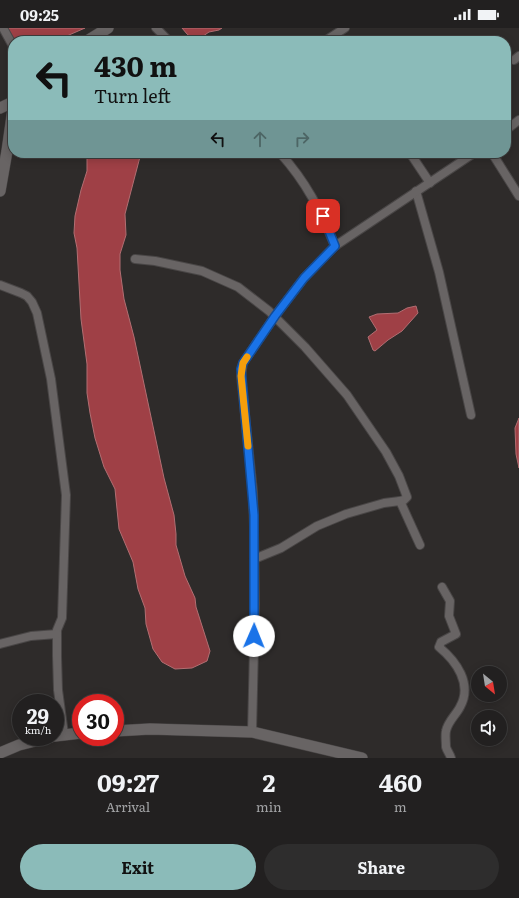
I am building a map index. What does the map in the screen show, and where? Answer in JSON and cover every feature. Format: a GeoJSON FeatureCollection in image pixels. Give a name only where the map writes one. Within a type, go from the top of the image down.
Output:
{"type":"FeatureCollection","features":[{"type":"Feature","properties":{"kind":"street"},"geometry":{"type":"LineString","coordinates":[[3,28],[8,37]]}},
{"type":"Feature","properties":{"kind":"street"},"geometry":{"type":"LineString","coordinates":[[95,36],[108,28]]}},
{"type":"Feature","properties":{"kind":"street"},"geometry":{"type":"LineString","coordinates":[[156,28],[163,36]]}},
{"type":"Feature","properties":{"kind":"street"},"geometry":{"type":"LineString","coordinates":[[333,36],[345,28]]}},
{"type":"Feature","properties":{"kind":"street"},"geometry":{"type":"LineString","coordinates":[[0,191],[8,144]]}},
{"type":"Feature","properties":{"kind":"street"},"geometry":{"type":"LineString","coordinates":[[285,158],[294,168],[304,183],[323,216],[335,246]]}},
{"type":"Feature","properties":{"kind":"street"},"geometry":{"type":"LineString","coordinates":[[413,158],[430,183]]}},
{"type":"Feature","properties":{"kind":"street"},"geometry":{"type":"LineString","coordinates":[[252,732],[255,604],[254,559],[252,492],[241,369],[243,363],[275,316],[304,278],[335,246],[467,158]]}},
{"type":"Feature","properties":{"kind":"street"},"geometry":{"type":"LineString","coordinates":[[495,158],[519,196]]}},
{"type":"Feature","properties":{"kind":"street"},"geometry":{"type":"LineString","coordinates":[[416,191],[439,272],[471,415]]}},
{"type":"Feature","properties":{"kind":"street"},"geometry":{"type":"LineString","coordinates":[[135,259],[155,261],[202,270],[238,287],[262,304],[305,347],[347,395],[386,452],[399,476],[406,497],[404,500],[384,503],[346,514],[318,526],[281,548],[254,559]]}},
{"type":"Feature","properties":{"kind":"street"},"geometry":{"type":"LineString","coordinates":[[0,285],[27,296],[32,302],[37,313],[51,379],[66,495],[62,618],[56,634],[58,694]]}},
{"type":"Feature","properties":{"kind":"street"},"geometry":{"type":"LineString","coordinates":[[400,501],[420,545]]}},
{"type":"Feature","properties":{"kind":"street"},"geometry":{"type":"LineString","coordinates":[[442,587],[450,601],[449,616],[456,634],[440,642],[439,647],[457,666],[464,684],[465,692],[461,706],[450,721],[446,731],[446,747],[451,758]]}},
{"type":"Feature","properties":{"kind":"street"},"geometry":{"type":"LineString","coordinates":[[0,644],[31,636],[56,634]]}},
{"type":"Feature","properties":{"kind":"street"},"geometry":{"type":"LineString","coordinates":[[124,730],[150,729],[252,732],[362,758]]}},
{"type":"Feature","properties":{"kind":"street"},"geometry":{"type":"LineString","coordinates":[[0,753],[17,746]]}},
{"type":"Feature","properties":{"kind":"shaded area"},"geometry":{"type":"Polygon","coordinates":[[[2,28],[85,28],[67,36],[9,36],[2,28]]]}},
{"type":"Feature","properties":{"kind":"shaded area"},"geometry":{"type":"Polygon","coordinates":[[[182,28],[222,28],[209,32],[203,36],[190,36],[182,28]]]}},
{"type":"Feature","properties":{"kind":"shaded area"},"geometry":{"type":"Polygon","coordinates":[[[87,158],[140,158],[125,214],[126,235],[120,254],[120,270],[124,299],[134,337],[164,478],[174,515],[176,545],[185,576],[195,598],[196,607],[210,651],[207,661],[192,668],[175,669],[162,662],[153,649],[146,624],[145,608],[138,589],[133,562],[119,529],[115,489],[104,467],[95,438],[87,393],[87,364],[81,319],[77,248],[74,233],[75,216],[87,171],[87,158]]]}},
{"type":"Feature","properties":{"kind":"shaded area"},"geometry":{"type":"Polygon","coordinates":[[[416,306],[418,313],[402,331],[375,351],[373,350],[368,337],[377,330],[369,317],[377,314],[398,313],[407,308],[416,306]]]}},
{"type":"Feature","properties":{"kind":"shaded area"},"geometry":{"type":"Polygon","coordinates":[[[519,418],[519,468],[516,454],[515,428],[519,418]]]}},
{"type":"Feature","properties":{"kind":"slow traffic"},"geometry":{"type":"LineString","coordinates":[[247,357],[241,369],[241,376],[248,446]]}},
{"type":"Feature","properties":{"kind":"route"},"geometry":{"type":"LineString","coordinates":[[254,636],[254,515],[241,369],[243,363],[275,316],[304,278],[335,246],[323,216]]}}]}
